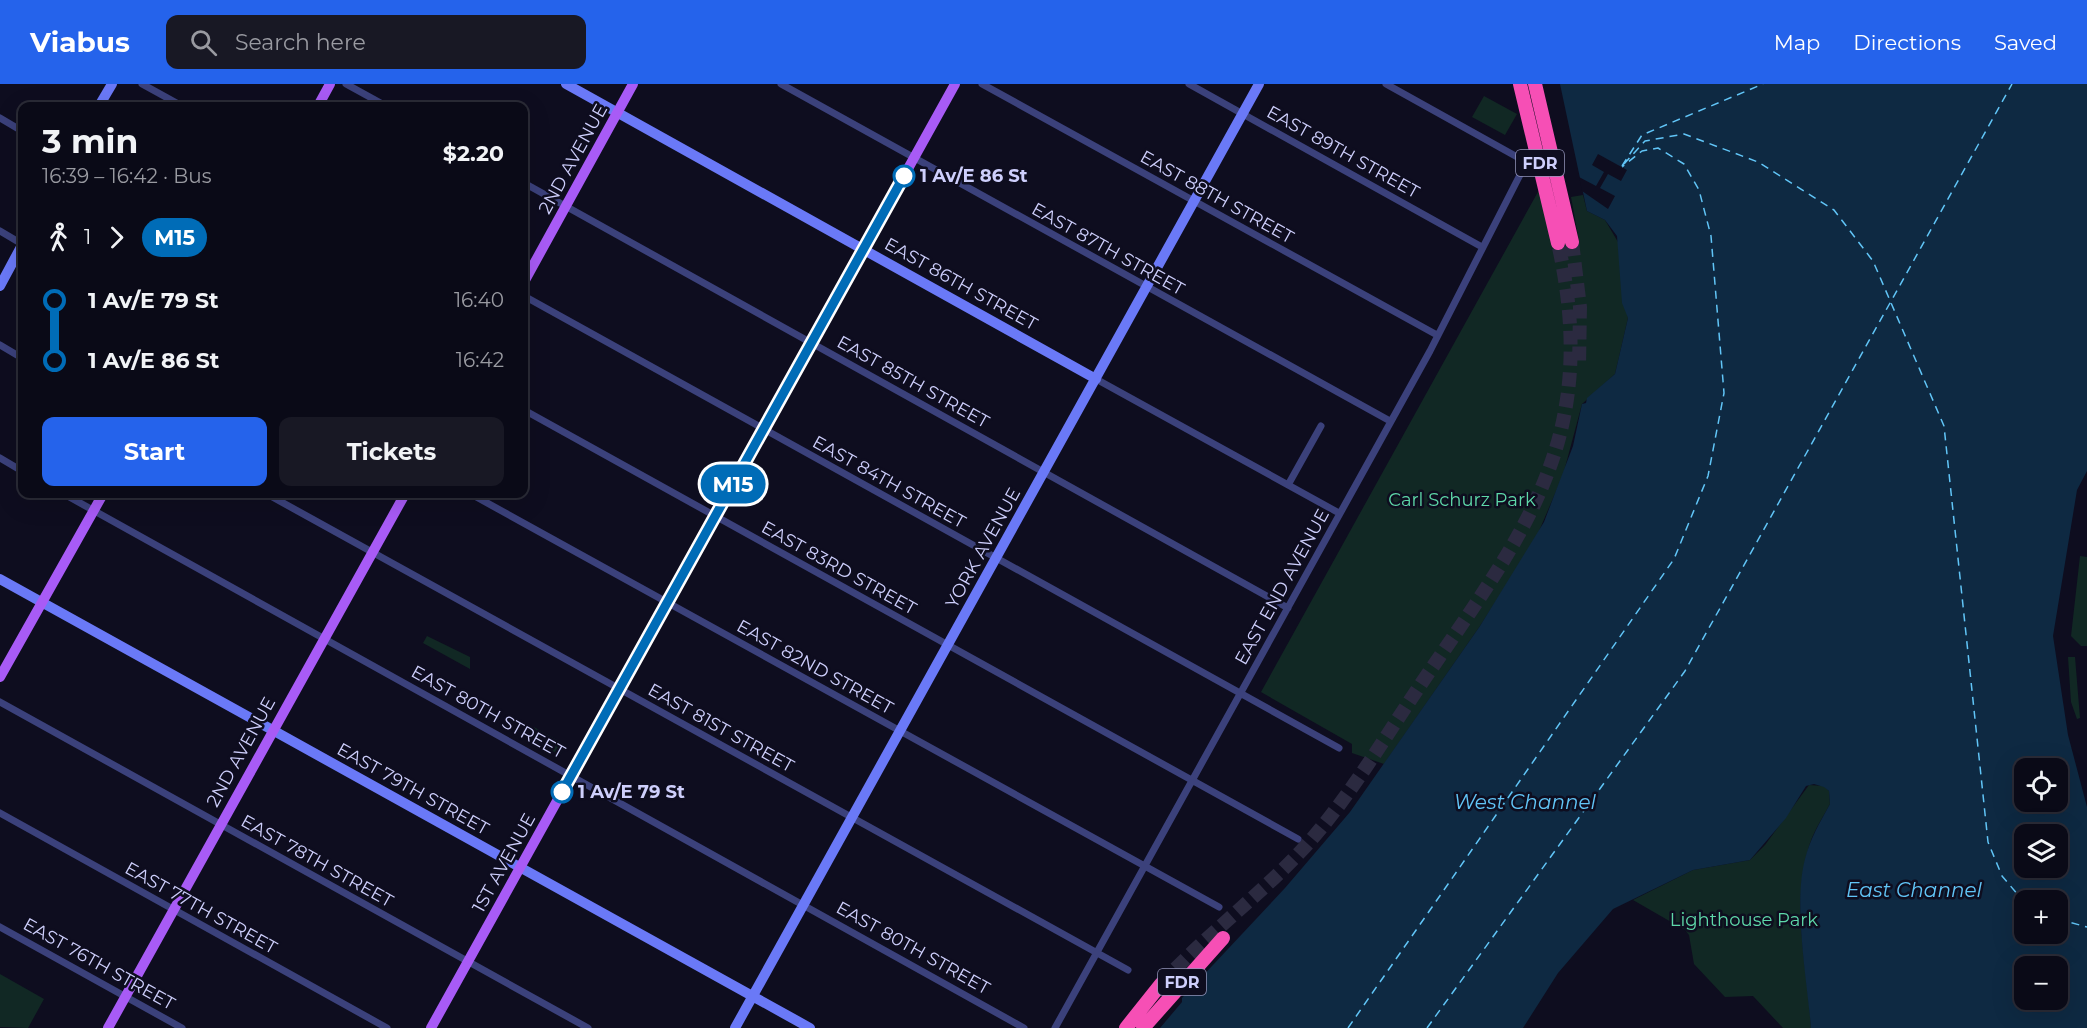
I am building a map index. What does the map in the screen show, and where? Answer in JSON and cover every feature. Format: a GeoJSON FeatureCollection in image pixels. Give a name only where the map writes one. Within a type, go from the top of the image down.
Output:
{"type":"FeatureCollection","features":[{"type":"Feature","properties":{"kind":"highway","name":"FDR"},"geometry":{"type":"LineString","coordinates":[[1520,84],[1565,243],[1535,84]]}},
{"type":"Feature","properties":{"kind":"highway","name":"FDR"},"geometry":{"type":"LineString","coordinates":[[1143,1028],[1223,938]]}},
{"type":"Feature","properties":{"kind":"highway","name":"FDR"},"geometry":{"type":"LineString","coordinates":[[1126,1028],[1161,984]]}},
{"type":"Feature","properties":{"kind":"main road"},"geometry":{"type":"LineString","coordinates":[[101,102],[112,84]]}},
{"type":"Feature","properties":{"kind":"main road"},"geometry":{"type":"LineString","coordinates":[[320,102],[330,84]]}},
{"type":"Feature","properties":{"kind":"main road","name":"EAST 86TH STREET"},"geometry":{"type":"LineString","coordinates":[[566,84],[1096,379]]}},
{"type":"Feature","properties":{"kind":"main road","name":"2ND AVENUE"},"geometry":{"type":"LineString","coordinates":[[528,275],[633,84]]}},
{"type":"Feature","properties":{"kind":"main road","name":"1ST AVENUE"},"geometry":{"type":"LineString","coordinates":[[431,1028],[955,84]]}},
{"type":"Feature","properties":{"kind":"main road","name":"YORK AVENUE"},"geometry":{"type":"LineString","coordinates":[[735,1028],[1259,84]]}},
{"type":"Feature","properties":{"kind":"main road"},"geometry":{"type":"LineString","coordinates":[[0,286],[18,252]]}},
{"type":"Feature","properties":{"kind":"main road"},"geometry":{"type":"LineString","coordinates":[[0,677],[100,498]]}},
{"type":"Feature","properties":{"kind":"main road","name":"2ND AVENUE"},"geometry":{"type":"LineString","coordinates":[[108,1028],[403,498]]}},
{"type":"Feature","properties":{"kind":"main road","name":"EAST 79TH STREET"},"geometry":{"type":"LineString","coordinates":[[0,579],[810,1028]]}},
{"type":"Feature","properties":{"kind":"street"},"geometry":{"type":"LineString","coordinates":[[142,84],[175,102]]}},
{"type":"Feature","properties":{"kind":"street"},"geometry":{"type":"LineString","coordinates":[[346,84],[379,102]]}},
{"type":"Feature","properties":{"kind":"street","name":"EAST 87TH STREET"},"geometry":{"type":"LineString","coordinates":[[781,84],[1390,421]]}},
{"type":"Feature","properties":{"kind":"street","name":"EAST 88TH STREET"},"geometry":{"type":"LineString","coordinates":[[982,84],[1437,335]]}},
{"type":"Feature","properties":{"kind":"street","name":"EAST 89TH STREET"},"geometry":{"type":"LineString","coordinates":[[1189,84],[1482,247]]}},
{"type":"Feature","properties":{"kind":"street","name":"EAST END AVENUE"},"geometry":{"type":"LineString","coordinates":[[1055,1028],[1480,257],[1482,247],[1520,175],[1523,164],[1519,158],[1386,84]]}},
{"type":"Feature","properties":{"kind":"street"},"geometry":{"type":"LineString","coordinates":[[0,118],[18,129]]}},
{"type":"Feature","properties":{"kind":"street","name":"EAST 85TH STREET"},"geometry":{"type":"LineString","coordinates":[[528,185],[1288,608]]}},
{"type":"Feature","properties":{"kind":"street"},"geometry":{"type":"LineString","coordinates":[[0,231],[18,242]]}},
{"type":"Feature","properties":{"kind":"street","name":"EAST 84TH STREET"},"geometry":{"type":"LineString","coordinates":[[528,298],[1339,748]]}},
{"type":"Feature","properties":{"kind":"street"},"geometry":{"type":"LineString","coordinates":[[0,345],[18,356]]}},
{"type":"Feature","properties":{"kind":"street","name":"EAST 86TH STREET"},"geometry":{"type":"LineString","coordinates":[[1096,379],[1339,513]]}},
{"type":"Feature","properties":{"kind":"street","name":"EAST 83RD STREET"},"geometry":{"type":"LineString","coordinates":[[528,412],[1298,839]]}},
{"type":"Feature","properties":{"kind":"street"},"geometry":{"type":"LineString","coordinates":[[1288,485],[1321,426]]}},
{"type":"Feature","properties":{"kind":"street"},"geometry":{"type":"LineString","coordinates":[[0,458],[18,469]]}},
{"type":"Feature","properties":{"kind":"street","name":"EAST 80TH STREET"},"geometry":{"type":"LineString","coordinates":[[71,498],[1024,1028]]}},
{"type":"Feature","properties":{"kind":"street","name":"EAST 81ST STREET"},"geometry":{"type":"LineString","coordinates":[[274,498],[1128,970]]}},
{"type":"Feature","properties":{"kind":"street","name":"EAST 82ND STREET"},"geometry":{"type":"LineString","coordinates":[[478,498],[1219,907]]}},
{"type":"Feature","properties":{"kind":"street","name":"EAST 78TH STREET"},"geometry":{"type":"LineString","coordinates":[[0,702],[588,1028]]}},
{"type":"Feature","properties":{"kind":"street","name":"EAST 77TH STREET"},"geometry":{"type":"LineString","coordinates":[[0,813],[387,1028]]}},
{"type":"Feature","properties":{"kind":"street","name":"EAST 76TH STREET"},"geometry":{"type":"LineString","coordinates":[[0,927],[183,1028]]}},
{"type":"Feature","properties":{"kind":"green space"},"geometry":{"type":"Polygon","coordinates":[[[1484,96],[1517,114],[1505,135],[1472,117],[1484,96]]]}},
{"type":"Feature","properties":{"kind":"green space","name":"Carl Schurz Park"},"geometry":{"type":"Polygon","coordinates":[[[1539,190],[1552,245],[1579,241],[1571,197],[1583,195],[1587,211],[1605,220],[1618,242],[1628,318],[1615,374],[1582,404],[1563,475],[1536,538],[1480,626],[1384,764],[1352,753],[1352,744],[1261,692],[1539,190]]]}},
{"type":"Feature","properties":{"kind":"green space"},"geometry":{"type":"Polygon","coordinates":[[[2080,556],[2087,557],[2087,646],[2081,646],[2071,636],[2080,556]]]}},
{"type":"Feature","properties":{"kind":"green space"},"geometry":{"type":"Polygon","coordinates":[[[427,636],[470,657],[470,669],[423,643],[427,636]]]}},
{"type":"Feature","properties":{"kind":"green space"},"geometry":{"type":"Polygon","coordinates":[[[2068,657],[2075,657],[2080,718],[2077,719],[2071,702],[2068,657]]]}},
{"type":"Feature","properties":{"kind":"green space"},"geometry":{"type":"Polygon","coordinates":[[[534,727],[566,745],[560,755],[528,738],[534,727]]]}},
{"type":"Feature","properties":{"kind":"green space","name":"Lighthouse Park"},"geometry":{"type":"Polygon","coordinates":[[[1809,785],[1824,786],[1829,791],[1830,804],[1810,844],[1803,872],[1801,894],[1802,939],[1811,1028],[1783,1028],[1753,996],[1725,997],[1694,964],[1689,935],[1685,930],[1633,900],[1693,870],[1750,860],[1765,845],[1809,785]]]}},
{"type":"Feature","properties":{"kind":"green space"},"geometry":{"type":"Polygon","coordinates":[[[0,974],[44,999],[28,1028],[0,1027],[0,974]]]}},
{"type":"Feature","properties":{"kind":"water"},"geometry":{"type":"Polygon","coordinates":[[[1560,84],[2087,84],[2087,471],[2077,490],[2053,636],[2068,735],[2087,807],[2087,1028],[1811,1028],[1800,898],[1805,859],[1830,804],[1829,791],[1814,784],[1806,786],[1786,818],[1750,860],[1693,870],[1613,909],[1558,973],[1523,1028],[1160,1028],[1182,1002],[1182,998],[1285,888],[1350,812],[1480,626],[1544,522],[1573,446],[1582,404],[1586,403],[1587,398],[1615,374],[1628,318],[1622,303],[1617,236],[1605,220],[1587,211],[1560,84]]]}},
{"type":"Feature","properties":{"kind":"pier"},"geometry":{"type":"Polygon","coordinates":[[[1598,154],[1627,170],[1621,181],[1608,174],[1600,188],[1615,196],[1608,209],[1582,191],[1579,177],[1596,186],[1604,172],[1592,165],[1598,154]]]}},
{"type":"Feature","properties":{"kind":"ferry route"},"geometry":{"type":"LineString","coordinates":[[1622,166],[1642,135],[1763,84]]}},
{"type":"Feature","properties":{"kind":"ferry route"},"geometry":{"type":"LineString","coordinates":[[1427,1028],[1685,671],[2012,84]]}},
{"type":"Feature","properties":{"kind":"ferry route"},"geometry":{"type":"LineString","coordinates":[[1624,164],[1645,141],[1684,134],[1758,162],[1834,210],[1873,261],[1944,426],[1988,842],[2002,876],[2014,890]]}},
{"type":"Feature","properties":{"kind":"ferry route"},"geometry":{"type":"LineString","coordinates":[[1348,1028],[1674,559],[1708,476],[1724,393],[1711,236],[1699,190],[1684,164],[1658,148],[1642,151],[1622,167]]}},
{"type":"Feature","properties":{"kind":"ferry route"},"geometry":{"type":"LineString","coordinates":[[2068,922],[2087,927]]}},
{"type":"Feature","properties":{"kind":"tunnel"},"geometry":{"type":"LineString","coordinates":[[1572,242],[1580,307],[1579,367]]}},
{"type":"Feature","properties":{"kind":"tunnel"},"geometry":{"type":"LineString","coordinates":[[1161,984],[1195,949],[1268,884],[1302,850],[1335,811],[1492,578],[1522,529],[1545,480],[1561,428],[1570,373],[1569,312],[1558,243]]}},
{"type":"Feature","properties":{"kind":"bus line","name":"M15"},"geometry":{"type":"LineString","coordinates":[[562,792],[904,176]]}},
{"type":"Feature","properties":{"kind":"place","name":"1 Av/E 86 St"},"geometry":{"type":"Point","coordinates":[904,176]}},
{"type":"Feature","properties":{"kind":"place","name":"1 Av/E 79 St"},"geometry":{"type":"Point","coordinates":[562,792]}},
{"type":"Feature","properties":{"kind":"water label","name":"West Channel"},"geometry":{"type":"Point","coordinates":[1525,802]}},
{"type":"Feature","properties":{"kind":"water label","name":"East Channel"},"geometry":{"type":"Point","coordinates":[1914,890]}}]}
